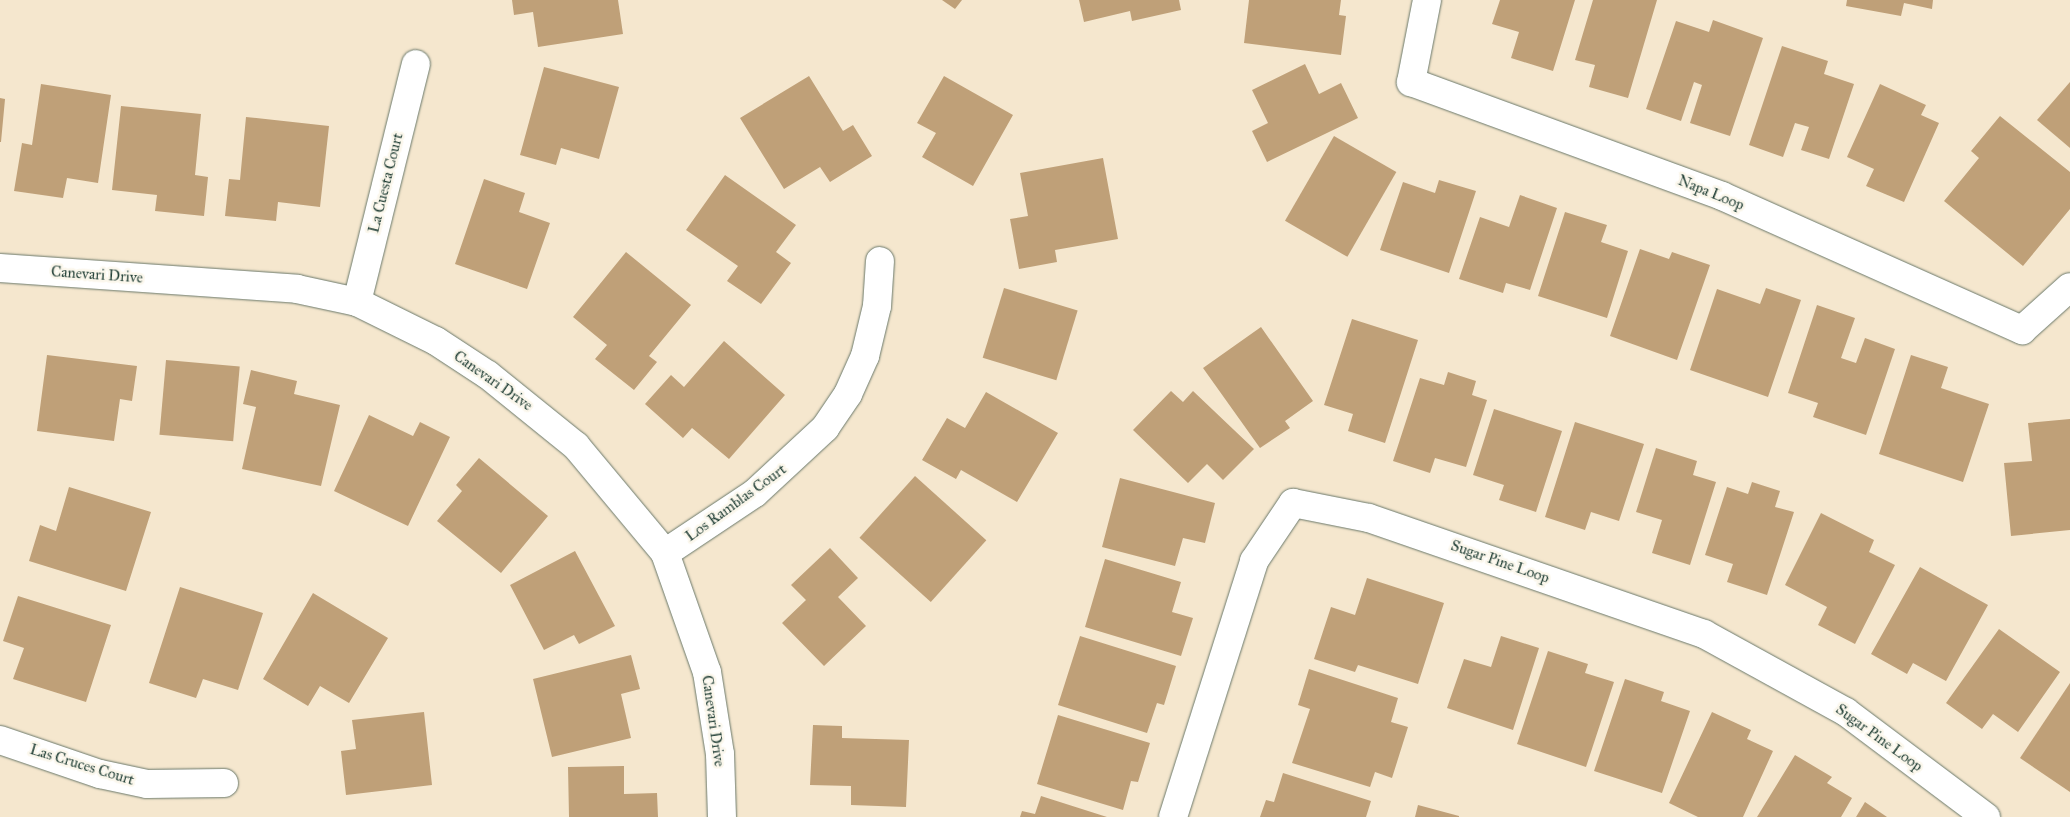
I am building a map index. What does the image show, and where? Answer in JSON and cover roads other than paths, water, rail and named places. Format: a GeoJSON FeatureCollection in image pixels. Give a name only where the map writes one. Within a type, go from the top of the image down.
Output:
{"type":"FeatureCollection","features":[{"type":"Feature","properties":{"kind":"street","name":"Napa Loop"},"geometry":{"type":"LineString","coordinates":[[1427,0],[1410,82],[1722,196],[2022,330],[2070,287]]}},
{"type":"Feature","properties":{"kind":"street","name":"La Cuesta Court"},"geometry":{"type":"LineString","coordinates":[[357,302],[416,64]]}},
{"type":"Feature","properties":{"kind":"street","name":"Los Ramblas Court"},"geometry":{"type":"LineString","coordinates":[[666,553],[755,493],[825,428],[848,394],[865,356],[877,306],[880,261]]}},
{"type":"Feature","properties":{"kind":"street","name":"Canevari Drive"},"geometry":{"type":"LineString","coordinates":[[0,268],[298,289],[357,302],[436,341],[532,408],[576,446],[666,553],[708,672],[720,754],[722,817]]}},
{"type":"Feature","properties":{"kind":"street","name":"Sugar Pine Loop"},"geometry":{"type":"LineString","coordinates":[[1173,817],[1254,561],[1293,503],[1369,518],[1704,634],[1846,712],[1986,817]]}},
{"type":"Feature","properties":{"kind":"street","name":"Las Cruces Court"},"geometry":{"type":"LineString","coordinates":[[0,740],[100,774],[147,784],[224,784]]}}]}
